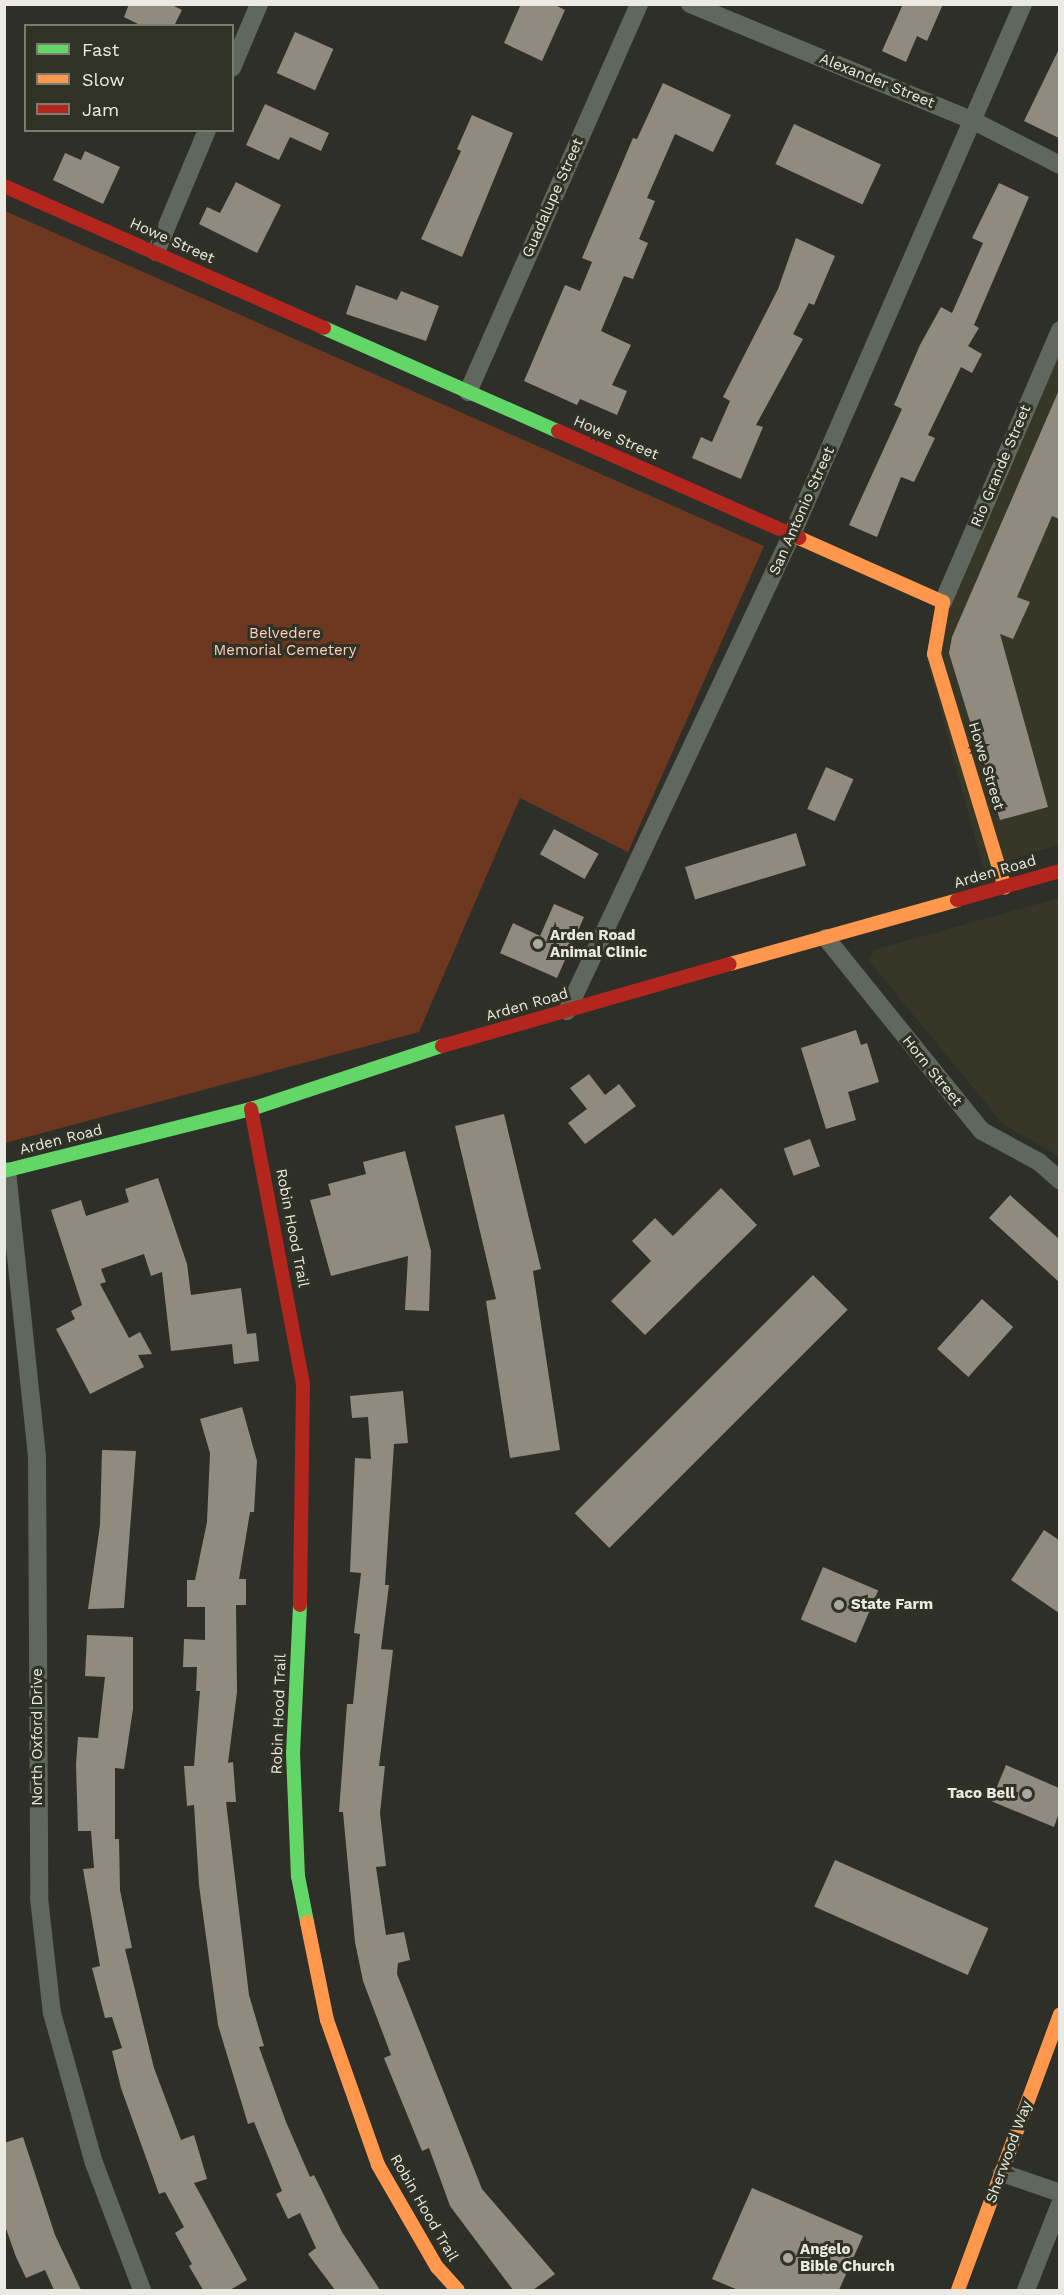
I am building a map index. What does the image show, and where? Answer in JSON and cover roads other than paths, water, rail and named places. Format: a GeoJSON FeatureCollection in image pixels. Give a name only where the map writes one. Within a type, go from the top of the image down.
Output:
{"type":"FeatureCollection","features":[{"type":"Feature","properties":{"kind":"street"},"geometry":{"type":"LineString","coordinates":[[234,64],[259,4]]}},
{"type":"Feature","properties":{"kind":"street","name":"Guadalupe Street"},"geometry":{"type":"LineString","coordinates":[[468,392],[639,4]]}},
{"type":"Feature","properties":{"kind":"street","name":"Alexander Street"},"geometry":{"type":"LineString","coordinates":[[690,4],[974,121],[1059,165]]}},
{"type":"Feature","properties":{"kind":"street","name":"San Antonio Street"},"geometry":{"type":"LineString","coordinates":[[567,1011],[793,532],[974,121],[1023,4]]}},
{"type":"Feature","properties":{"kind":"street"},"geometry":{"type":"LineString","coordinates":[[156,252],[206,132]]}},
{"type":"Feature","properties":{"kind":"street","name":"Howe Street"},"geometry":{"type":"LineString","coordinates":[[4,186],[468,392],[793,532],[943,602],[934,654],[1005,886]]}},
{"type":"Feature","properties":{"kind":"street","name":"Rio Grande Street"},"geometry":{"type":"LineString","coordinates":[[943,602],[1059,330]]}},
{"type":"Feature","properties":{"kind":"street","name":"Arden Road"},"geometry":{"type":"LineString","coordinates":[[6,1171],[251,1109],[567,1011],[1059,871]]}},
{"type":"Feature","properties":{"kind":"street","name":"Horn Street"},"geometry":{"type":"LineString","coordinates":[[826,938],[982,1131],[1039,1162],[1059,1179]]}},
{"type":"Feature","properties":{"kind":"street","name":"Robin Hood Trail"},"geometry":{"type":"LineString","coordinates":[[251,1109],[303,1385],[305,1502],[293,1754],[298,1876],[327,2020],[378,2165],[438,2267],[458,2290]]}},
{"type":"Feature","properties":{"kind":"street","name":"North Oxford Drive"},"geometry":{"type":"LineString","coordinates":[[6,1171],[37,1457],[39,1898],[52,2013],[94,2163],[142,2290]]}},
{"type":"Feature","properties":{"kind":"street","name":"Sherwood Way"},"geometry":{"type":"LineString","coordinates":[[958,2290],[1059,2014]]}},
{"type":"Feature","properties":{"kind":"street"},"geometry":{"type":"LineString","coordinates":[[1002,2173],[1059,2193]]}},
{"type":"Feature","properties":{"kind":"street"},"geometry":{"type":"LineString","coordinates":[[1026,2290],[1059,2204]]}},
{"type":"Feature","properties":{"kind":"place","name":"Arden Road Animal Clinic"},"geometry":{"type":"Point","coordinates":[538,944]}},
{"type":"Feature","properties":{"kind":"place","name":"State Farm"},"geometry":{"type":"Point","coordinates":[839,1605]}},
{"type":"Feature","properties":{"kind":"place","name":"Taco Bell"},"geometry":{"type":"Point","coordinates":[1027,1794]}},
{"type":"Feature","properties":{"kind":"place","name":"Angelo Bible Church"},"geometry":{"type":"Point","coordinates":[788,2258]}},
{"type":"Feature","properties":{"kind":"park label","name":"Belvedere Memorial Cemetery"},"geometry":{"type":"Point","coordinates":[285,642]}}]}
